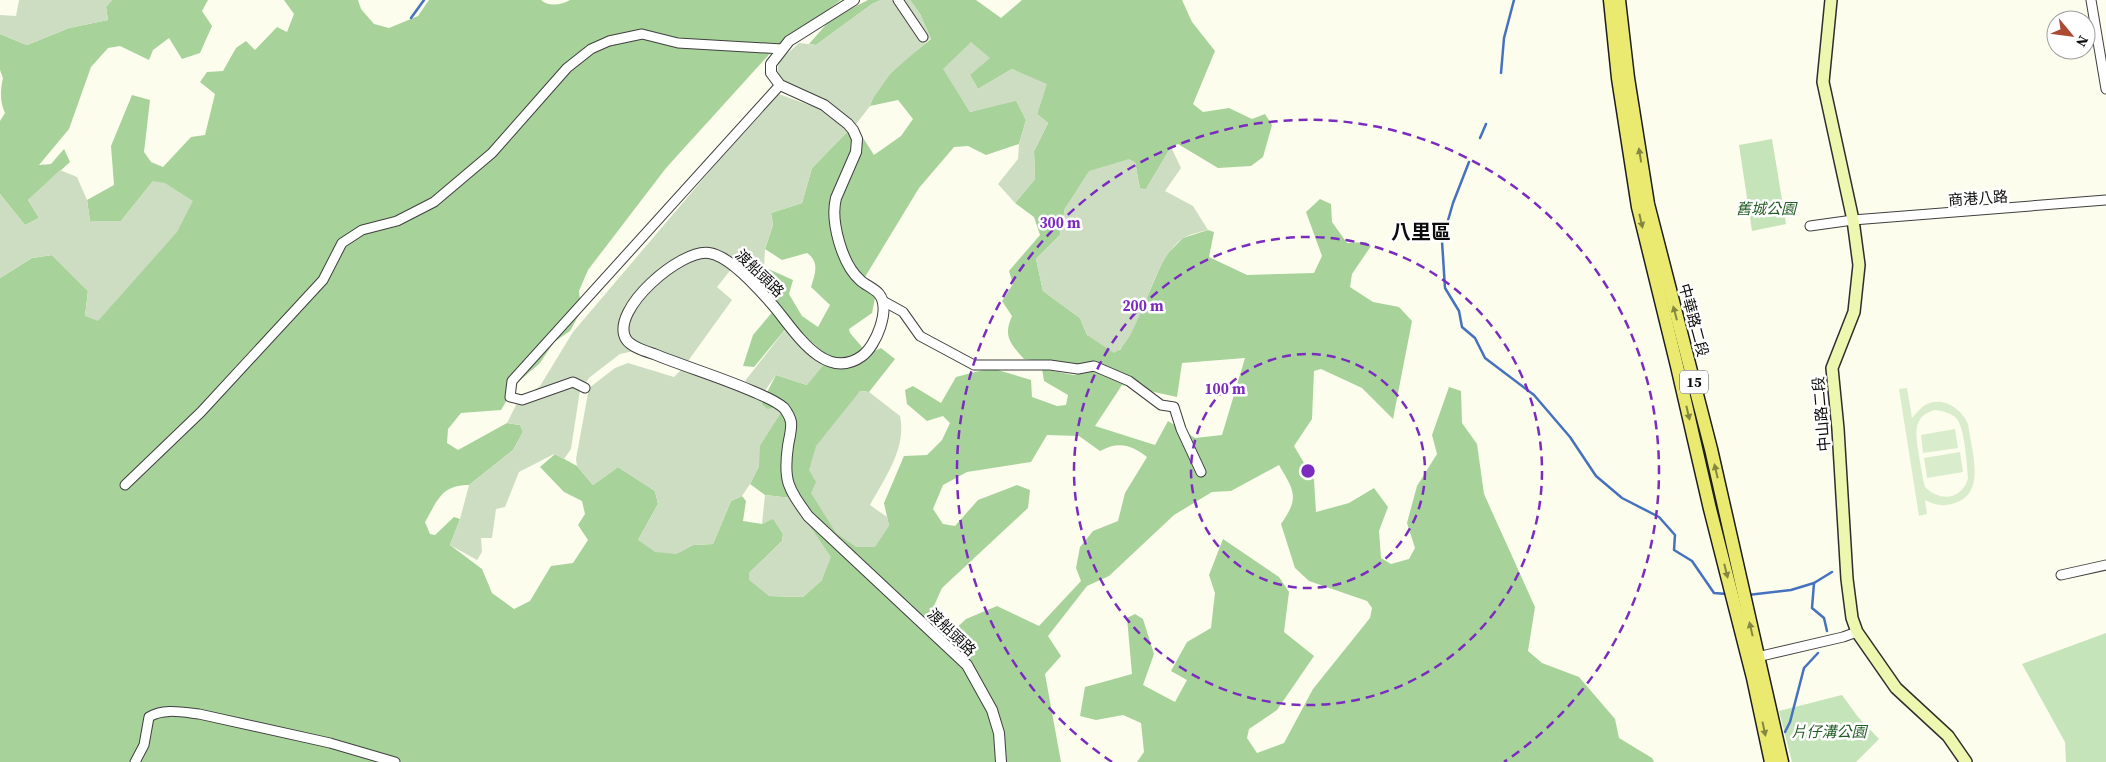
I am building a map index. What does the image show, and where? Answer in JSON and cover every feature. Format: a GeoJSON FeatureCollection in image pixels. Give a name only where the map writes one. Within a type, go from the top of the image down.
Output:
{"type":"FeatureCollection","features":[{"type":"Feature","properties":{"kind":"main road","name":"中華路二段"},"geometry":{"type":"LineString","coordinates":[[1610,0],[1618,78],[1638,207],[1710,509],[1753,658]]}},
{"type":"Feature","properties":{"kind":"main road","name":"中華路二段"},"geometry":{"type":"LineString","coordinates":[[1620,0],[1628,78],[1648,204],[1711,449],[1773,754],[1782,762]]}},
{"type":"Feature","properties":{"kind":"main road","name":"中山路二段"},"geometry":{"type":"LineString","coordinates":[[1831,0],[1823,82],[1853,220],[1859,265],[1854,312],[1832,368],[1838,429],[1847,579],[1852,618],[1857,632],[1896,688],[1948,736],[1966,762]]}},
{"type":"Feature","properties":{"kind":"street"},"geometry":{"type":"LineString","coordinates":[[854,0],[812,25],[789,42],[771,64],[771,73],[780,86],[824,105],[848,124],[857,139],[856,152],[834,204],[836,227],[849,268],[860,280],[879,293],[883,301],[903,312],[920,336],[974,365],[1050,365],[1078,369],[1094,366],[1129,381],[1162,405],[1174,407],[1180,429],[1201,472]]}},
{"type":"Feature","properties":{"kind":"street"},"geometry":{"type":"LineString","coordinates":[[898,0],[923,37]]}},
{"type":"Feature","properties":{"kind":"street"},"geometry":{"type":"LineString","coordinates":[[2091,0],[2106,89]]}},
{"type":"Feature","properties":{"kind":"street"},"geometry":{"type":"LineString","coordinates":[[125,485],[201,412],[323,280],[342,243],[362,230],[397,221],[434,202],[492,153],[567,68],[591,49],[609,41],[642,34],[678,43],[782,49]]}},
{"type":"Feature","properties":{"kind":"street"},"geometry":{"type":"LineString","coordinates":[[585,388],[573,382],[522,400],[510,397],[512,381],[780,86]]}},
{"type":"Feature","properties":{"kind":"street","name":"商港八路"},"geometry":{"type":"LineString","coordinates":[[1810,226],[1853,220],[2106,200]]}},
{"type":"Feature","properties":{"kind":"street","name":"渡船頭路"},"geometry":{"type":"LineString","coordinates":[[883,301],[883,314],[878,333],[872,344],[862,356],[848,362],[833,362],[818,356],[806,346],[772,304],[732,264],[709,253],[696,254],[660,275],[631,304],[625,316],[623,330],[626,340],[640,350],[742,387],[772,400],[787,412],[791,424],[784,470],[790,492],[808,516],[967,665],[992,710],[998,733],[1001,762]]}},
{"type":"Feature","properties":{"kind":"street"},"geometry":{"type":"LineString","coordinates":[[2061,576],[2106,565]]}},
{"type":"Feature","properties":{"kind":"street"},"geometry":{"type":"LineString","coordinates":[[1753,658],[1844,637],[1857,632]]}},
{"type":"Feature","properties":{"kind":"street"},"geometry":{"type":"LineString","coordinates":[[135,762],[144,745],[149,718],[155,713],[176,711],[198,714],[330,743],[395,762]]}},
{"type":"Feature","properties":{"kind":"green space"},"geometry":{"type":"Polygon","coordinates":[[[19,0],[112,0],[106,7],[108,20],[69,28],[27,45],[0,34],[0,15],[16,16],[19,0]]]}},
{"type":"Feature","properties":{"kind":"green space"},"geometry":{"type":"Polygon","coordinates":[[[112,0],[208,0],[202,11],[212,26],[200,53],[182,59],[169,38],[153,50],[149,60],[120,46],[108,48],[91,67],[69,129],[39,165],[51,164],[64,149],[70,162],[28,200],[39,218],[25,225],[0,194],[0,121],[5,113],[1,96],[3,78],[0,70],[0,34],[27,45],[69,28],[108,20],[106,7],[112,0]]]}},
{"type":"Feature","properties":{"kind":"green space"},"geometry":{"type":"Polygon","coordinates":[[[284,0],[358,0],[361,9],[374,24],[389,28],[418,16],[429,0],[541,0],[547,4],[555,4],[570,0],[841,0],[775,48],[666,168],[588,270],[579,291],[581,311],[570,331],[554,342],[540,363],[517,383],[501,410],[461,413],[448,429],[447,443],[458,450],[507,423],[520,425],[523,432],[513,450],[469,485],[452,488],[441,495],[425,522],[430,534],[435,535],[454,517],[460,519],[450,545],[482,569],[492,593],[514,609],[530,601],[551,566],[573,563],[588,540],[578,525],[585,514],[582,501],[564,492],[540,467],[555,454],[577,466],[593,485],[618,467],[655,491],[658,504],[638,540],[676,554],[693,545],[713,544],[731,501],[742,496],[746,501],[743,521],[762,524],[773,518],[783,534],[782,541],[749,573],[769,596],[803,597],[822,580],[791,498],[765,495],[750,484],[759,466],[759,446],[783,409],[768,410],[761,404],[776,375],[807,385],[788,326],[754,367],[743,366],[753,335],[775,309],[756,275],[764,267],[793,280],[789,294],[802,316],[818,327],[830,305],[811,287],[815,273],[815,264],[814,260],[807,253],[782,260],[765,249],[773,225],[771,213],[802,203],[812,168],[848,131],[860,133],[874,155],[901,136],[913,119],[898,100],[870,106],[874,96],[887,77],[904,60],[931,39],[920,14],[910,0],[976,0],[1001,18],[1022,0],[1182,0],[1192,22],[1215,51],[1193,104],[1203,112],[1229,108],[1252,119],[1265,114],[1272,125],[1263,157],[1251,166],[1218,168],[1178,144],[1171,147],[1146,189],[1140,189],[1135,162],[1065,208],[1060,235],[1036,259],[1043,291],[1080,318],[1087,335],[1120,350],[1136,322],[1165,256],[1183,238],[1208,230],[1214,232],[1209,257],[1247,275],[1314,273],[1322,256],[1306,212],[1320,199],[1331,204],[1332,222],[1347,243],[1366,242],[1371,246],[1352,274],[1350,287],[1373,302],[1399,307],[1412,321],[1393,419],[1362,388],[1321,369],[1314,371],[1312,419],[1294,446],[1314,480],[1316,512],[1349,503],[1374,488],[1388,507],[1379,531],[1381,558],[1391,564],[1409,559],[1415,548],[1407,523],[1417,486],[1437,454],[1432,435],[1449,387],[1461,391],[1462,423],[1477,444],[1484,494],[1535,607],[1528,651],[1542,663],[1579,677],[1615,719],[1619,738],[1652,758],[1654,762],[1137,762],[1144,752],[1141,723],[1123,715],[1096,720],[1080,716],[1085,687],[1132,674],[1127,618],[1135,614],[1143,619],[1154,654],[1143,685],[1175,702],[1187,680],[1171,671],[1187,642],[1211,628],[1215,593],[1209,575],[1223,539],[1279,577],[1289,592],[1284,632],[1314,656],[1277,710],[1249,729],[1247,738],[1257,753],[1284,743],[1313,689],[1370,618],[1372,608],[1367,601],[1309,581],[1295,568],[1281,524],[1291,507],[1293,494],[1279,465],[1231,491],[1212,492],[1174,515],[1109,576],[1087,586],[1048,636],[1061,656],[1045,674],[1061,762],[0,762],[0,278],[32,258],[52,255],[88,291],[85,316],[153,181],[121,221],[90,221],[87,200],[114,185],[111,146],[132,95],[150,100],[144,152],[151,162],[163,167],[191,137],[205,135],[215,94],[200,82],[207,72],[223,71],[236,48],[246,41],[255,50],[277,27],[287,32],[294,14],[284,0]],[[972,42],[944,69],[970,112],[1016,100],[1026,120],[1019,144],[986,155],[968,146],[954,147],[919,188],[865,277],[875,298],[872,313],[849,329],[850,333],[868,354],[881,348],[895,359],[869,392],[860,391],[816,482],[889,526],[884,503],[904,456],[927,455],[942,440],[950,423],[943,416],[927,421],[907,404],[905,390],[913,386],[941,403],[956,377],[991,368],[1031,380],[1032,397],[1057,406],[1066,405],[1068,395],[1044,381],[1042,369],[1074,375],[1088,372],[1088,367],[1024,359],[1009,339],[1008,329],[1012,316],[1002,301],[1013,284],[1009,271],[1040,235],[1034,217],[1015,203],[1035,179],[1034,151],[1048,123],[1037,114],[1046,85],[1012,69],[978,89],[970,75],[972,42]],[[1245,358],[1182,363],[1177,397],[1122,385],[1095,426],[1155,445],[1168,421],[1195,438],[1222,435],[1245,358]],[[1047,435],[1031,462],[967,472],[943,485],[933,509],[943,524],[955,526],[978,500],[1017,485],[1030,490],[1028,508],[942,588],[929,617],[946,638],[966,619],[997,606],[1039,626],[1081,581],[1076,568],[1080,547],[1093,531],[1118,521],[1125,493],[1147,457],[1130,447],[1119,445],[1100,451],[1079,436],[1047,435]]]}},
{"type":"Feature","properties":{"kind":"green space"},"geometry":{"type":"Polygon","coordinates":[[[868,0],[881,0],[872,4],[816,45],[809,44],[831,19],[868,0]]]}},
{"type":"Feature","properties":{"kind":"green space"},"geometry":{"type":"Polygon","coordinates":[[[881,0],[910,0],[920,14],[931,38],[891,73],[853,128],[788,88],[777,73],[779,61],[799,43],[816,45],[872,4],[881,0]]]}},
{"type":"Feature","properties":{"kind":"green space"},"geometry":{"type":"Polygon","coordinates":[[[971,42],[990,58],[970,75],[978,89],[1012,69],[1047,84],[1037,114],[1048,123],[1034,151],[1035,179],[1015,203],[998,184],[1018,159],[1019,144],[1026,120],[1016,101],[970,112],[943,69],[971,42]]]}},
{"type":"Feature","properties":{"kind":"green space"},"geometry":{"type":"Polygon","coordinates":[[[776,93],[820,109],[848,131],[812,168],[802,203],[771,213],[773,225],[765,249],[764,267],[756,275],[733,267],[717,287],[732,300],[688,361],[643,349],[620,354],[590,377],[580,390],[571,449],[564,459],[554,454],[519,472],[505,507],[496,509],[492,538],[481,538],[482,552],[477,560],[450,545],[460,519],[469,485],[513,450],[523,432],[520,425],[507,423],[517,403],[540,386],[573,332],[776,93]]]}},
{"type":"Feature","properties":{"kind":"green space","name":"舊城公園"},"geometry":{"type":"Polygon","coordinates":[[[1772,139],[1786,224],[1752,231],[1739,145],[1772,139]]]}},
{"type":"Feature","properties":{"kind":"green space"},"geometry":{"type":"Polygon","coordinates":[[[1171,147],[1181,168],[1165,191],[1193,206],[1208,230],[1185,237],[1171,250],[1153,282],[1131,334],[1123,346],[1114,353],[1087,335],[1080,318],[1043,291],[1036,259],[1060,235],[1065,208],[1089,171],[1129,159],[1135,162],[1140,188],[1146,189],[1171,147]]]}},
{"type":"Feature","properties":{"kind":"green space"},"geometry":{"type":"Polygon","coordinates":[[[60,170],[77,177],[87,200],[90,221],[121,221],[153,181],[165,183],[193,201],[177,232],[98,321],[85,316],[88,291],[52,255],[32,258],[0,278],[0,194],[25,225],[39,218],[28,200],[60,170]]]}},
{"type":"Feature","properties":{"kind":"green space"},"geometry":{"type":"Polygon","coordinates":[[[788,326],[816,345],[827,361],[807,385],[776,375],[764,392],[745,381],[788,326]]]}},
{"type":"Feature","properties":{"kind":"green space"},"geometry":{"type":"Polygon","coordinates":[[[628,363],[674,377],[682,369],[763,398],[761,404],[768,409],[778,405],[783,409],[760,446],[759,466],[750,484],[742,496],[731,501],[713,544],[693,545],[676,554],[655,552],[638,540],[658,504],[655,491],[618,467],[593,485],[577,466],[576,459],[589,388],[615,368],[628,363]]]}},
{"type":"Feature","properties":{"kind":"green space"},"geometry":{"type":"Polygon","coordinates":[[[1907,388],[1912,418],[1920,409],[1930,403],[1942,402],[1958,410],[1968,424],[1974,457],[1974,480],[1971,490],[1965,498],[1947,505],[1925,500],[1927,514],[1919,516],[1899,389],[1907,388]],[[1935,410],[1922,417],[1916,435],[1925,487],[1943,497],[1955,495],[1965,486],[1968,479],[1960,424],[1950,414],[1935,410]]]}},
{"type":"Feature","properties":{"kind":"green space"},"geometry":{"type":"Polygon","coordinates":[[[860,391],[869,392],[900,416],[900,440],[893,463],[870,505],[887,517],[889,526],[875,547],[856,547],[836,533],[811,493],[816,482],[809,470],[816,446],[860,391]]]}},
{"type":"Feature","properties":{"kind":"green space"},"geometry":{"type":"Polygon","coordinates":[[[1955,429],[1958,448],[1923,453],[1921,435],[1955,429]]]}},
{"type":"Feature","properties":{"kind":"green space"},"geometry":{"type":"Polygon","coordinates":[[[1960,452],[1963,472],[1927,478],[1924,458],[1960,452]]]}},
{"type":"Feature","properties":{"kind":"green space"},"geometry":{"type":"Polygon","coordinates":[[[765,495],[791,498],[831,557],[822,580],[803,597],[769,596],[749,580],[749,573],[782,541],[783,534],[773,519],[762,524],[765,495]]]}},
{"type":"Feature","properties":{"kind":"green space"},"geometry":{"type":"Polygon","coordinates":[[[2106,633],[2106,762],[2066,762],[2065,742],[2022,664],[2106,633]]]}},
{"type":"Feature","properties":{"kind":"green space","name":"片仔溝公園"},"geometry":{"type":"Polygon","coordinates":[[[1842,695],[1858,717],[1879,739],[1856,762],[1792,762],[1779,711],[1842,695]]]}},
{"type":"Feature","properties":{"kind":"waterway"},"geometry":{"type":"LineString","coordinates":[[411,18],[424,0]]}},
{"type":"Feature","properties":{"kind":"waterway"},"geometry":{"type":"LineString","coordinates":[[1501,73],[1504,38],[1514,0]]}},
{"type":"Feature","properties":{"kind":"waterway"},"geometry":{"type":"LineString","coordinates":[[1480,138],[1486,124]]}},
{"type":"Feature","properties":{"kind":"waterway"},"geometry":{"type":"LineString","coordinates":[[1469,162],[1453,203],[1442,241],[1445,288],[1459,311],[1462,327],[1475,338],[1485,358],[1534,395],[1570,437],[1596,476],[1622,498],[1659,517],[1675,535],[1674,550],[1692,561],[1714,593],[1727,594]]}},
{"type":"Feature","properties":{"kind":"waterway"},"geometry":{"type":"LineString","coordinates":[[1827,631],[1824,618],[1812,608],[1814,583],[1832,572]]}},
{"type":"Feature","properties":{"kind":"waterway"},"geometry":{"type":"LineString","coordinates":[[1748,595],[1791,590],[1814,583]]}},
{"type":"Feature","properties":{"kind":"waterway"},"geometry":{"type":"LineString","coordinates":[[1785,732],[1790,722],[1804,668],[1818,653]]}},
{"type":"Feature","properties":{"kind":"district","name":"八里區"},"geometry":{"type":"Point","coordinates":[1421,232]}}]}
